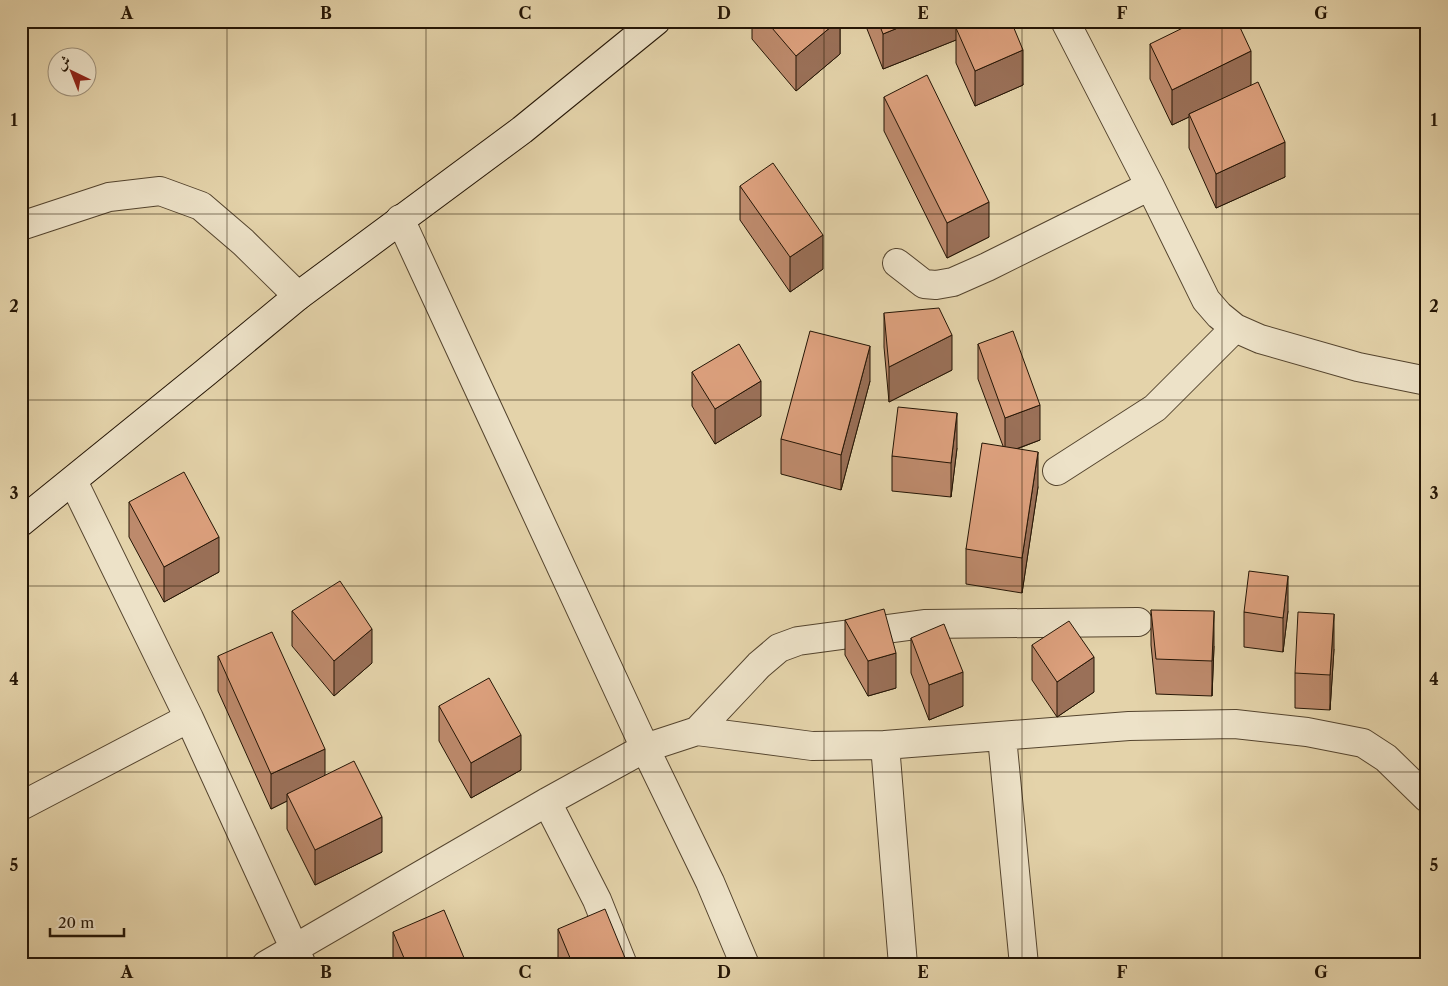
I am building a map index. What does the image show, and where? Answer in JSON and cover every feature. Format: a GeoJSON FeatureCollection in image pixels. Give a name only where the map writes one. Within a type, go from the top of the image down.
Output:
{"type":"FeatureCollection","features":[{"type":"Feature","properties":{"kind":"street"},"geometry":{"type":"LineString","coordinates":[[21,522],[298,296],[522,130],[656,21]]}},
{"type":"Feature","properties":{"kind":"street"},"geometry":{"type":"LineString","coordinates":[[1065,21],[1206,300],[1219,315],[1235,328],[1260,339],[1358,367],[1427,381]]}},
{"type":"Feature","properties":{"kind":"street"},"geometry":{"type":"LineString","coordinates":[[897,263],[924,284],[936,285],[952,282],[987,267],[1150,186]]}},
{"type":"Feature","properties":{"kind":"street"},"geometry":{"type":"LineString","coordinates":[[21,226],[109,197],[160,191],[201,206],[243,242],[298,296]]}},
{"type":"Feature","properties":{"kind":"street"},"geometry":{"type":"LineString","coordinates":[[400,219],[645,748],[710,882],[745,965]]}},
{"type":"Feature","properties":{"kind":"street"},"geometry":{"type":"LineString","coordinates":[[1057,471],[1155,408],[1235,328]]}},
{"type":"Feature","properties":{"kind":"street"},"geometry":{"type":"LineString","coordinates":[[73,481],[189,718],[297,956]]}},
{"type":"Feature","properties":{"kind":"street"},"geometry":{"type":"LineString","coordinates":[[697,730],[759,665],[778,648],[798,641],[924,624],[1138,622]]}},
{"type":"Feature","properties":{"kind":"street"},"geometry":{"type":"LineString","coordinates":[[21,806],[189,718]]}},
{"type":"Feature","properties":{"kind":"street"},"geometry":{"type":"LineString","coordinates":[[266,965],[297,956],[548,802],[645,748],[697,730],[812,746],[885,745],[1129,726],[1235,724],[1308,732],[1363,743],[1386,758],[1427,798]]}},
{"type":"Feature","properties":{"kind":"street"},"geometry":{"type":"LineString","coordinates":[[1002,736],[1024,965]]}},
{"type":"Feature","properties":{"kind":"street"},"geometry":{"type":"LineString","coordinates":[[885,745],[903,965]]}},
{"type":"Feature","properties":{"kind":"street"},"geometry":{"type":"LineString","coordinates":[[548,802],[597,900],[623,965]]}},
{"type":"Feature","properties":{"kind":"building"},"geometry":{"type":"Polygon","coordinates":[[[766,21],[838,21],[796,56],[766,21]]]}},
{"type":"Feature","properties":{"kind":"building"},"geometry":{"type":"Polygon","coordinates":[[[878,21],[915,21],[883,34],[878,21]]]}},
{"type":"Feature","properties":{"kind":"building"},"geometry":{"type":"Polygon","coordinates":[[[971,21],[1011,21],[1023,50],[975,71],[956,28],[971,21]]]}},
{"type":"Feature","properties":{"kind":"building"},"geometry":{"type":"Polygon","coordinates":[[[1197,21],[1237,21],[1251,51],[1172,90],[1150,44],[1197,21]]]}},
{"type":"Feature","properties":{"kind":"building"},"geometry":{"type":"Polygon","coordinates":[[[927,75],[989,202],[947,223],[884,97],[927,75]]]}},
{"type":"Feature","properties":{"kind":"building"},"geometry":{"type":"Polygon","coordinates":[[[1258,82],[1285,142],[1216,174],[1189,114],[1258,82]]]}},
{"type":"Feature","properties":{"kind":"building"},"geometry":{"type":"Polygon","coordinates":[[[773,163],[823,235],[790,257],[740,186],[773,163]]]}},
{"type":"Feature","properties":{"kind":"building"},"geometry":{"type":"Polygon","coordinates":[[[939,308],[952,335],[889,367],[884,313],[939,308]]]}},
{"type":"Feature","properties":{"kind":"building"},"geometry":{"type":"Polygon","coordinates":[[[810,331],[870,346],[841,455],[781,439],[810,331]]]}},
{"type":"Feature","properties":{"kind":"building"},"geometry":{"type":"Polygon","coordinates":[[[1013,331],[1040,405],[1005,418],[978,344],[1013,331]]]}},
{"type":"Feature","properties":{"kind":"building"},"geometry":{"type":"Polygon","coordinates":[[[739,344],[761,381],[715,409],[692,372],[739,344]]]}},
{"type":"Feature","properties":{"kind":"building"},"geometry":{"type":"Polygon","coordinates":[[[898,407],[957,413],[951,463],[892,456],[898,407]]]}},
{"type":"Feature","properties":{"kind":"building"},"geometry":{"type":"Polygon","coordinates":[[[982,443],[1038,452],[1022,558],[966,549],[982,443]]]}},
{"type":"Feature","properties":{"kind":"building"},"geometry":{"type":"Polygon","coordinates":[[[184,472],[219,537],[164,567],[129,502],[184,472]]]}},
{"type":"Feature","properties":{"kind":"building"},"geometry":{"type":"Polygon","coordinates":[[[1249,571],[1288,576],[1283,618],[1244,612],[1249,571]]]}},
{"type":"Feature","properties":{"kind":"building"},"geometry":{"type":"Polygon","coordinates":[[[340,581],[372,629],[334,661],[292,611],[340,581]]]}},
{"type":"Feature","properties":{"kind":"building"},"geometry":{"type":"Polygon","coordinates":[[[884,609],[896,653],[868,661],[845,620],[884,609]]]}},
{"type":"Feature","properties":{"kind":"building"},"geometry":{"type":"Polygon","coordinates":[[[1151,610],[1214,611],[1212,661],[1156,659],[1151,610]]]}},
{"type":"Feature","properties":{"kind":"building"},"geometry":{"type":"Polygon","coordinates":[[[1298,612],[1334,614],[1330,675],[1295,673],[1298,612]]]}},
{"type":"Feature","properties":{"kind":"building"},"geometry":{"type":"Polygon","coordinates":[[[1069,621],[1094,657],[1057,682],[1032,645],[1069,621]]]}},
{"type":"Feature","properties":{"kind":"building"},"geometry":{"type":"Polygon","coordinates":[[[944,624],[963,672],[929,685],[911,638],[944,624]]]}},
{"type":"Feature","properties":{"kind":"building"},"geometry":{"type":"Polygon","coordinates":[[[272,632],[325,749],[271,774],[218,656],[272,632]]]}},
{"type":"Feature","properties":{"kind":"building"},"geometry":{"type":"Polygon","coordinates":[[[489,678],[521,735],[471,763],[439,706],[489,678]]]}},
{"type":"Feature","properties":{"kind":"building"},"geometry":{"type":"Polygon","coordinates":[[[354,761],[382,817],[315,850],[287,794],[354,761]]]}},
{"type":"Feature","properties":{"kind":"building"},"geometry":{"type":"Polygon","coordinates":[[[605,909],[628,965],[573,965],[558,929],[605,909]]]}},
{"type":"Feature","properties":{"kind":"building"},"geometry":{"type":"Polygon","coordinates":[[[444,910],[467,965],[407,965],[393,932],[444,910]]]}}]}
